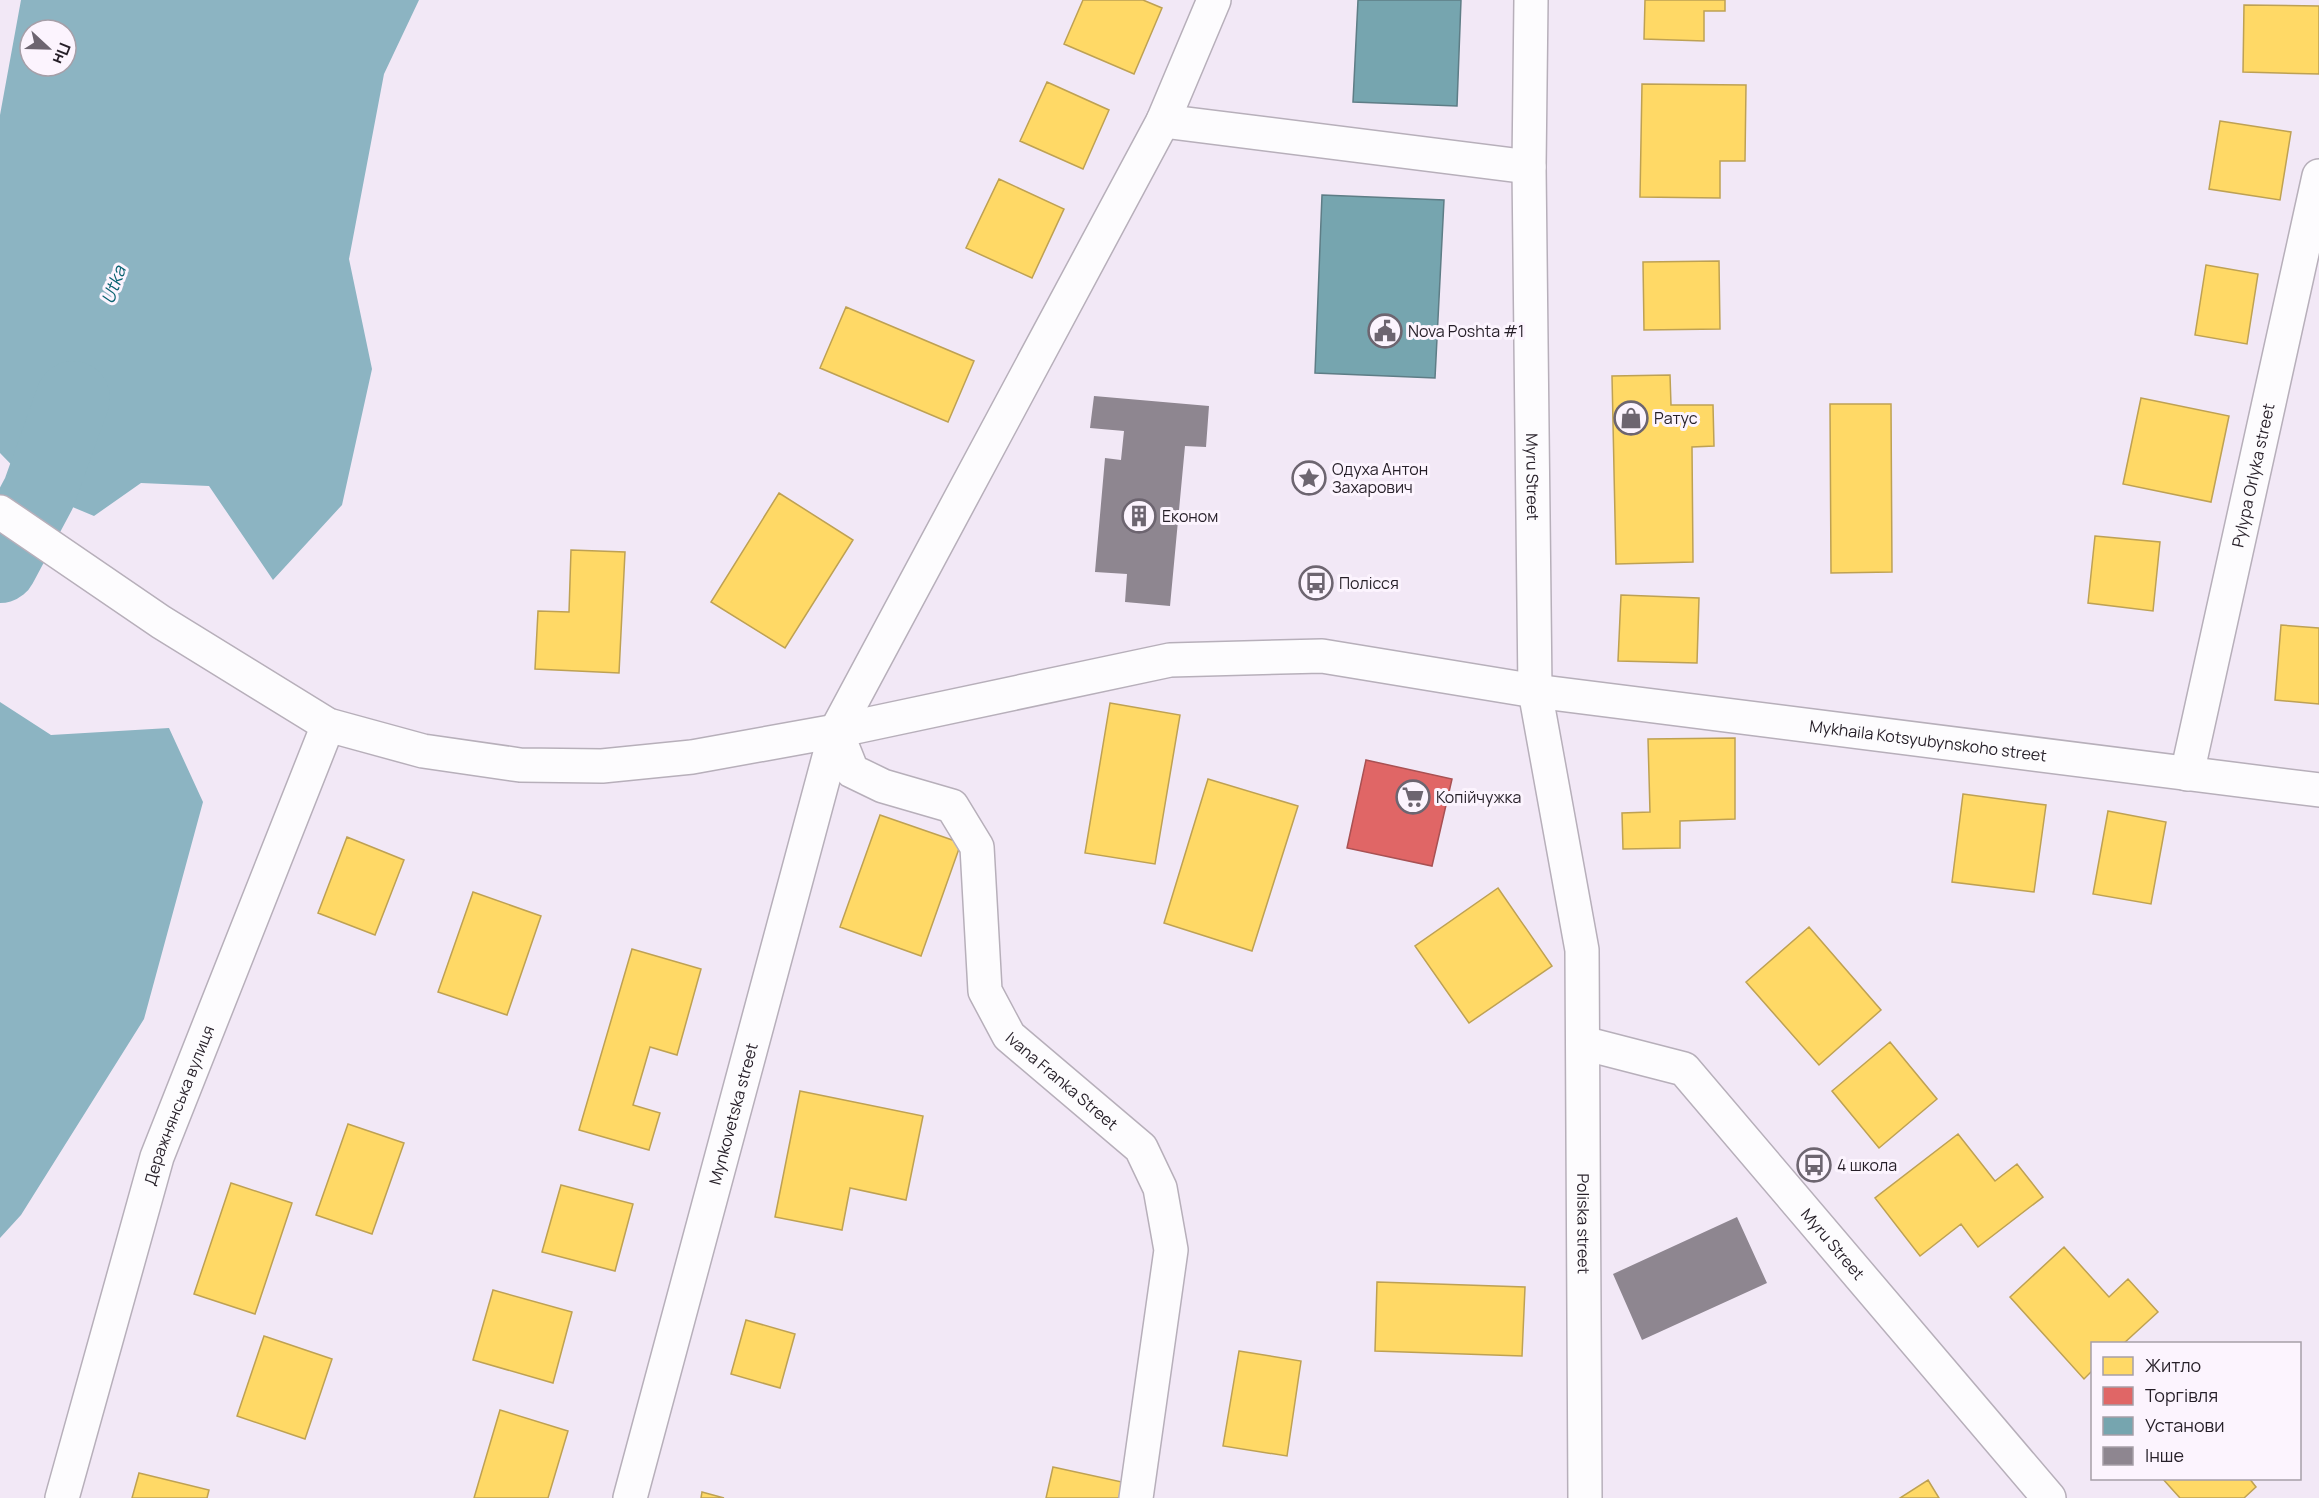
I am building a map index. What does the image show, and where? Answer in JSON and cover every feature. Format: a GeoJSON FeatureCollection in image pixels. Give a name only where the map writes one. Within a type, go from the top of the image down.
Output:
{"type":"FeatureCollection","features":[{"type":"Feature","properties":{"kind":"street","name":"Mynkovetska street"},"geometry":{"type":"LineString","coordinates":[[630,1498],[836,731],[1163,121],[1214,0]]}},
{"type":"Feature","properties":{"kind":"street","name":"Myru Street"},"geometry":{"type":"LineString","coordinates":[[1531,0],[1529,167],[1535,691],[1582,950]]}},
{"type":"Feature","properties":{"kind":"street"},"geometry":{"type":"LineString","coordinates":[[1163,121],[1529,167]]}},
{"type":"Feature","properties":{"kind":"street","name":"Pylypa Orlyka street"},"geometry":{"type":"LineString","coordinates":[[2187,774],[2319,176]]}},
{"type":"Feature","properties":{"kind":"street","name":"Mykhaila Kotsyubynskoho street"},"geometry":{"type":"LineString","coordinates":[[0,512],[161,622],[328,725],[423,751],[520,765],[602,766],[692,757],[836,731],[1170,660],[1322,656],[1535,691],[2319,790]]}},
{"type":"Feature","properties":{"kind":"street","name":"Деражнянська вулиця"},"geometry":{"type":"LineString","coordinates":[[63,1498],[157,1157],[328,725]]}},
{"type":"Feature","properties":{"kind":"street","name":"Ivana Franka Street"},"geometry":{"type":"LineString","coordinates":[[836,731],[852,771],[883,786],[952,806],[977,847],[985,991],[1009,1035],[1141,1148],[1160,1188],[1171,1250],[1136,1498]]}},
{"type":"Feature","properties":{"kind":"street","name":"Poliska street"},"geometry":{"type":"LineString","coordinates":[[1582,950],[1586,1498]]}},
{"type":"Feature","properties":{"kind":"street","name":"Myru Street"},"geometry":{"type":"LineString","coordinates":[[1583,1043],[1684,1069],[2049,1498]]}},
{"type":"Feature","properties":{"kind":"water"},"geometry":{"type":"Polygon","coordinates":[[[21,0],[419,0],[384,74],[349,259],[372,369],[342,505],[273,580],[209,486],[141,483],[94,516],[39,493],[0,453],[0,115],[21,0]]]}},
{"type":"Feature","properties":{"kind":"water"},"geometry":{"type":"Polygon","coordinates":[[[0,702],[51,735],[169,728],[203,802],[144,1019],[21,1215],[0,1238],[0,702]]]}},
{"type":"Feature","properties":{"kind":"building: Житло"},"geometry":{"type":"Polygon","coordinates":[[[1083,0],[1143,0],[1162,8],[1134,74],[1064,44],[1083,0]]]}},
{"type":"Feature","properties":{"kind":"building: Житло"},"geometry":{"type":"Polygon","coordinates":[[[1645,0],[1725,0],[1725,11],[1704,11],[1704,41],[1644,39],[1645,0]]]}},
{"type":"Feature","properties":{"kind":"building: Житло"},"geometry":{"type":"Polygon","coordinates":[[[2244,5],[2319,6],[2319,74],[2243,72],[2244,5]]]}},
{"type":"Feature","properties":{"kind":"building: Житло"},"geometry":{"type":"Polygon","coordinates":[[[1047,82],[1109,110],[1083,169],[1020,141],[1047,82]]]}},
{"type":"Feature","properties":{"kind":"building: Житло"},"geometry":{"type":"Polygon","coordinates":[[[1642,84],[1746,85],[1745,161],[1720,161],[1720,198],[1640,197],[1642,84]]]}},
{"type":"Feature","properties":{"kind":"building: Житло"},"geometry":{"type":"Polygon","coordinates":[[[2220,121],[2291,132],[2280,200],[2209,189],[2220,121]]]}},
{"type":"Feature","properties":{"kind":"building: Житло"},"geometry":{"type":"Polygon","coordinates":[[[999,179],[1064,209],[1032,278],[966,248],[999,179]]]}},
{"type":"Feature","properties":{"kind":"building: Житло"},"geometry":{"type":"Polygon","coordinates":[[[1719,261],[1720,329],[1644,330],[1643,262],[1719,261]]]}},
{"type":"Feature","properties":{"kind":"building: Житло"},"geometry":{"type":"Polygon","coordinates":[[[2206,265],[2258,274],[2247,344],[2195,335],[2206,265]]]}},
{"type":"Feature","properties":{"kind":"building: Житло"},"geometry":{"type":"Polygon","coordinates":[[[846,307],[974,361],[948,422],[820,368],[846,307]]]}},
{"type":"Feature","properties":{"kind":"building: Житло"},"geometry":{"type":"Polygon","coordinates":[[[1670,375],[1671,405],[1713,405],[1714,446],[1692,447],[1693,562],[1616,564],[1612,376],[1670,375]]]}},
{"type":"Feature","properties":{"kind":"building: Житло"},"geometry":{"type":"Polygon","coordinates":[[[2141,398],[2229,416],[2211,502],[2123,484],[2141,398]]]}},
{"type":"Feature","properties":{"kind":"building: Житло"},"geometry":{"type":"Polygon","coordinates":[[[1830,404],[1891,404],[1892,572],[1831,573],[1830,404]]]}},
{"type":"Feature","properties":{"kind":"building: Житло"},"geometry":{"type":"Polygon","coordinates":[[[779,493],[853,540],[785,648],[711,602],[779,493]]]}},
{"type":"Feature","properties":{"kind":"building: Житло"},"geometry":{"type":"Polygon","coordinates":[[[2095,536],[2160,542],[2153,611],[2088,603],[2095,536]]]}},
{"type":"Feature","properties":{"kind":"building: Житло"},"geometry":{"type":"Polygon","coordinates":[[[571,550],[625,552],[619,673],[535,669],[538,611],[569,612],[571,550]]]}},
{"type":"Feature","properties":{"kind":"building: Житло"},"geometry":{"type":"Polygon","coordinates":[[[1621,595],[1699,598],[1697,663],[1618,661],[1621,595]]]}},
{"type":"Feature","properties":{"kind":"building: Житло"},"geometry":{"type":"Polygon","coordinates":[[[2281,625],[2319,628],[2319,704],[2275,700],[2281,625]]]}},
{"type":"Feature","properties":{"kind":"building: Житло"},"geometry":{"type":"Polygon","coordinates":[[[1110,703],[1180,715],[1155,864],[1085,853],[1110,703]]]}},
{"type":"Feature","properties":{"kind":"building: Житло"},"geometry":{"type":"Polygon","coordinates":[[[1735,738],[1735,819],[1680,821],[1680,848],[1623,849],[1622,813],[1650,812],[1648,739],[1735,738]]]}},
{"type":"Feature","properties":{"kind":"building: Житло"},"geometry":{"type":"Polygon","coordinates":[[[1208,779],[1298,806],[1252,951],[1164,923],[1208,779]]]}},
{"type":"Feature","properties":{"kind":"building: Житло"},"geometry":{"type":"Polygon","coordinates":[[[1963,794],[2046,805],[2034,892],[1952,882],[1963,794]]]}},
{"type":"Feature","properties":{"kind":"building: Житло"},"geometry":{"type":"Polygon","coordinates":[[[2108,811],[2166,822],[2151,904],[2093,894],[2108,811]]]}},
{"type":"Feature","properties":{"kind":"building: Житло"},"geometry":{"type":"Polygon","coordinates":[[[880,815],[961,843],[921,956],[840,927],[880,815]]]}},
{"type":"Feature","properties":{"kind":"building: Житло"},"geometry":{"type":"Polygon","coordinates":[[[347,837],[404,860],[375,935],[318,913],[347,837]]]}},
{"type":"Feature","properties":{"kind":"building: Житло"},"geometry":{"type":"Polygon","coordinates":[[[1498,888],[1552,966],[1469,1023],[1415,946],[1498,888]]]}},
{"type":"Feature","properties":{"kind":"building: Житло"},"geometry":{"type":"Polygon","coordinates":[[[473,892],[541,916],[507,1015],[438,992],[473,892]]]}},
{"type":"Feature","properties":{"kind":"building: Житло"},"geometry":{"type":"Polygon","coordinates":[[[1809,927],[1881,1010],[1819,1065],[1746,982],[1809,927]]]}},
{"type":"Feature","properties":{"kind":"building: Житло"},"geometry":{"type":"Polygon","coordinates":[[[632,949],[701,969],[677,1055],[650,1047],[633,1105],[660,1113],[649,1150],[579,1130],[632,949]]]}},
{"type":"Feature","properties":{"kind":"building: Житло"},"geometry":{"type":"Polygon","coordinates":[[[1890,1042],[1937,1099],[1879,1148],[1832,1091],[1890,1042]]]}},
{"type":"Feature","properties":{"kind":"building: Житло"},"geometry":{"type":"Polygon","coordinates":[[[800,1091],[923,1116],[906,1200],[850,1188],[842,1230],[775,1217],[800,1091]]]}},
{"type":"Feature","properties":{"kind":"building: Житло"},"geometry":{"type":"Polygon","coordinates":[[[348,1124],[404,1143],[372,1234],[316,1215],[348,1124]]]}},
{"type":"Feature","properties":{"kind":"building: Житло"},"geometry":{"type":"Polygon","coordinates":[[[1958,1134],[1995,1181],[2017,1164],[2043,1197],[1978,1247],[1961,1224],[1920,1256],[1875,1198],[1958,1134]]]}},
{"type":"Feature","properties":{"kind":"building: Житло"},"geometry":{"type":"Polygon","coordinates":[[[231,1183],[292,1203],[255,1314],[194,1294],[231,1183]]]}},
{"type":"Feature","properties":{"kind":"building: Житло"},"geometry":{"type":"Polygon","coordinates":[[[561,1185],[633,1204],[615,1271],[542,1252],[561,1185]]]}},
{"type":"Feature","properties":{"kind":"building: Житло"},"geometry":{"type":"Polygon","coordinates":[[[2064,1247],[2109,1297],[2128,1279],[2158,1312],[2125,1342],[2091,1342],[2091,1372],[2084,1379],[2010,1297],[2064,1247]]]}},
{"type":"Feature","properties":{"kind":"building: Житло"},"geometry":{"type":"Polygon","coordinates":[[[1377,1282],[1525,1287],[1522,1356],[1375,1351],[1377,1282]]]}},
{"type":"Feature","properties":{"kind":"building: Житло"},"geometry":{"type":"Polygon","coordinates":[[[493,1290],[572,1312],[553,1383],[473,1360],[493,1290]]]}},
{"type":"Feature","properties":{"kind":"building: Житло"},"geometry":{"type":"Polygon","coordinates":[[[746,1320],[795,1334],[780,1388],[731,1374],[746,1320]]]}},
{"type":"Feature","properties":{"kind":"building: Житло"},"geometry":{"type":"Polygon","coordinates":[[[264,1336],[332,1359],[305,1439],[237,1416],[264,1336]]]}},
{"type":"Feature","properties":{"kind":"building: Житло"},"geometry":{"type":"Polygon","coordinates":[[[1239,1351],[1301,1361],[1287,1456],[1223,1446],[1239,1351]]]}},
{"type":"Feature","properties":{"kind":"building: Житло"},"geometry":{"type":"Polygon","coordinates":[[[500,1410],[568,1431],[548,1498],[474,1498],[500,1410]]]}},
{"type":"Feature","properties":{"kind":"building: Житло"},"geometry":{"type":"Polygon","coordinates":[[[1053,1467],[1122,1482],[1119,1498],[1046,1498],[1053,1467]]]}},
{"type":"Feature","properties":{"kind":"building: Житло"},"geometry":{"type":"Polygon","coordinates":[[[139,1473],[209,1490],[207,1498],[132,1498],[139,1473]]]}},
{"type":"Feature","properties":{"kind":"building: Житло"},"geometry":{"type":"Polygon","coordinates":[[[1928,1480],[1939,1498],[1900,1498],[1928,1480]]]}},
{"type":"Feature","properties":{"kind":"building: Житло"},"geometry":{"type":"Polygon","coordinates":[[[2164,1480],[2251,1480],[2256,1487],[2244,1498],[2180,1498],[2164,1480]]]}},
{"type":"Feature","properties":{"kind":"building: Житло"},"geometry":{"type":"Polygon","coordinates":[[[702,1492],[724,1498],[701,1498],[702,1492]]]}},
{"type":"Feature","properties":{"kind":"building: Торгівля"},"geometry":{"type":"Polygon","coordinates":[[[1366,760],[1452,779],[1432,866],[1347,848],[1366,760]]]}},
{"type":"Feature","properties":{"kind":"building: Установи"},"geometry":{"type":"Polygon","coordinates":[[[1358,0],[1461,0],[1457,106],[1353,102],[1358,0]]]}},
{"type":"Feature","properties":{"kind":"building: Установи"},"geometry":{"type":"Polygon","coordinates":[[[1322,195],[1444,200],[1435,378],[1315,373],[1322,195]]]}},
{"type":"Feature","properties":{"kind":"building: Інше","name":"Економ"},"geometry":{"type":"Polygon","coordinates":[[[1094,396],[1209,406],[1206,447],[1185,446],[1170,606],[1125,602],[1127,574],[1095,572],[1105,458],[1121,460],[1124,431],[1090,428],[1094,396]]]}},
{"type":"Feature","properties":{"kind":"building: Інше"},"geometry":{"type":"Polygon","coordinates":[[[1737,1217],[1767,1283],[1642,1340],[1613,1274],[1737,1217]]]}},
{"type":"Feature","properties":{"kind":"waterway","name":"Utka"},"geometry":{"type":"LineString","coordinates":[[0,566],[39,493],[73,398]]}},
{"type":"Feature","properties":{"kind":"place","name":"Nova Poshta #1"},"geometry":{"type":"Point","coordinates":[1385,331]}},
{"type":"Feature","properties":{"kind":"place","name":"Ратус"},"geometry":{"type":"Point","coordinates":[1631,418]}},
{"type":"Feature","properties":{"kind":"place","name":"Одуха Антон Захарович"},"geometry":{"type":"Point","coordinates":[1309,478]}},
{"type":"Feature","properties":{"kind":"place","name":"Економ"},"geometry":{"type":"Point","coordinates":[1139,516]}},
{"type":"Feature","properties":{"kind":"place","name":"Полісся"},"geometry":{"type":"Point","coordinates":[1316,583]}},
{"type":"Feature","properties":{"kind":"place","name":"Копійчужка"},"geometry":{"type":"Point","coordinates":[1413,797]}},
{"type":"Feature","properties":{"kind":"place","name":"4 школа"},"geometry":{"type":"Point","coordinates":[1814,1165]}}]}
